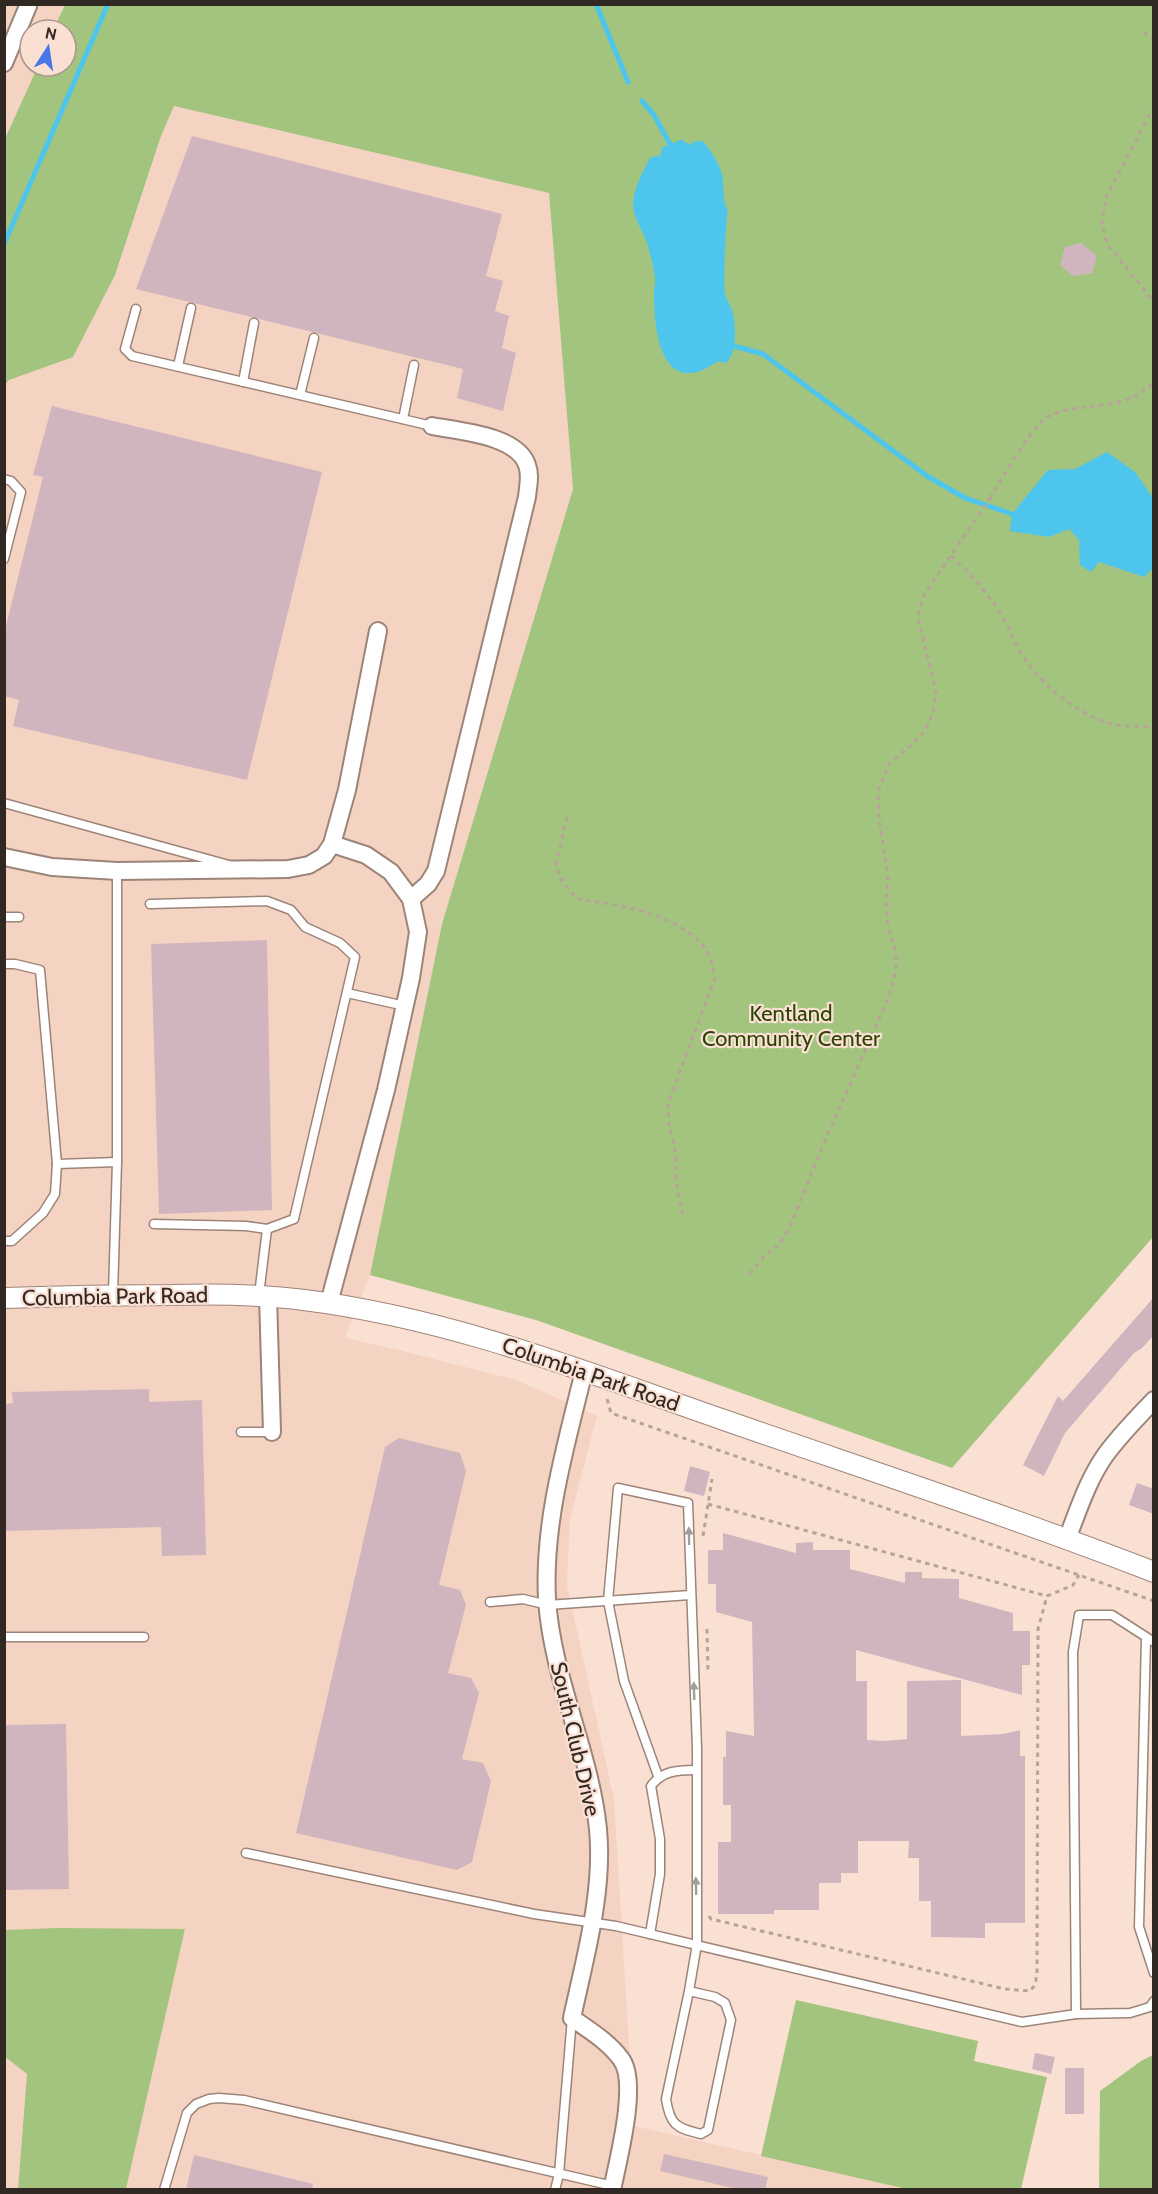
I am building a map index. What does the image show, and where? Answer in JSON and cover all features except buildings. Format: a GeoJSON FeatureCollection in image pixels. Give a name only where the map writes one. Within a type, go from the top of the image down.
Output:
{"type":"FeatureCollection","features":[{"type":"Feature","properties":{"kind":"street"},"geometry":{"type":"LineString","coordinates":[[6,51],[28,5]]}},
{"type":"Feature","properties":{"kind":"street"},"geometry":{"type":"LineString","coordinates":[[411,899],[428,884],[436,871],[527,497],[529,479],[528,466],[524,457],[508,445],[497,440],[432,426]]}},
{"type":"Feature","properties":{"kind":"street"},"geometry":{"type":"LineString","coordinates":[[4,857],[52,867],[117,871],[288,869],[309,865],[324,856],[332,844],[347,790],[378,631]]}},
{"type":"Feature","properties":{"kind":"street"},"geometry":{"type":"LineString","coordinates":[[329,1303],[386,1090],[405,1006],[418,932],[411,899],[391,872],[366,855],[332,844]]}},
{"type":"Feature","properties":{"kind":"street","name":"Columbia Park Road"},"geometry":{"type":"LineString","coordinates":[[4,1298],[113,1295],[264,1296],[329,1303],[395,1315],[460,1331],[584,1371],[1067,1539],[1154,1572]]}},
{"type":"Feature","properties":{"kind":"street"},"geometry":{"type":"LineString","coordinates":[[264,1296],[272,1432]]}},
{"type":"Feature","properties":{"kind":"street","name":"South Club Drive"},"geometry":{"type":"LineString","coordinates":[[572,2018],[592,1923],[597,1880],[598,1829],[582,1746],[550,1629],[547,1552],[551,1518],[584,1371]]}},
{"type":"Feature","properties":{"kind":"street"},"geometry":{"type":"LineString","coordinates":[[1067,1539],[1084,1495],[1101,1462],[1154,1400]]}},
{"type":"Feature","properties":{"kind":"street"},"geometry":{"type":"LineString","coordinates":[[572,2018],[610,2046],[623,2060],[628,2072],[627,2108],[612,2188]]}},
{"type":"Feature","properties":{"kind":"lane"},"geometry":{"type":"LineString","coordinates":[[178,366],[191,308]]}},
{"type":"Feature","properties":{"kind":"lane"},"geometry":{"type":"LineString","coordinates":[[136,309],[125,349],[132,356],[432,426]]}},
{"type":"Feature","properties":{"kind":"lane"},"geometry":{"type":"LineString","coordinates":[[243,382],[254,323]]}},
{"type":"Feature","properties":{"kind":"lane"},"geometry":{"type":"LineString","coordinates":[[300,395],[314,338]]}},
{"type":"Feature","properties":{"kind":"lane"},"geometry":{"type":"LineString","coordinates":[[403,419],[414,364]]}},
{"type":"Feature","properties":{"kind":"lane"},"geometry":{"type":"LineString","coordinates":[[4,479],[11,481],[21,492],[4,559]]}},
{"type":"Feature","properties":{"kind":"lane"},"geometry":{"type":"LineString","coordinates":[[4,803],[247,869]]}},
{"type":"Feature","properties":{"kind":"lane"},"geometry":{"type":"LineString","coordinates":[[113,1295],[117,1162],[117,871]]}},
{"type":"Feature","properties":{"kind":"lane"},"geometry":{"type":"LineString","coordinates":[[150,904],[267,901],[291,910],[305,927],[340,943],[355,957],[294,1219],[267,1228],[154,1224]]}},
{"type":"Feature","properties":{"kind":"lane"},"geometry":{"type":"LineString","coordinates":[[4,917],[19,917]]}},
{"type":"Feature","properties":{"kind":"lane"},"geometry":{"type":"LineString","coordinates":[[4,964],[15,964],[40,970],[57,1164],[55,1194],[43,1213],[12,1241],[4,1241]]}},
{"type":"Feature","properties":{"kind":"lane"},"geometry":{"type":"LineString","coordinates":[[346,993],[405,1006]]}},
{"type":"Feature","properties":{"kind":"lane"},"geometry":{"type":"LineString","coordinates":[[57,1164],[117,1162]]}},
{"type":"Feature","properties":{"kind":"lane"},"geometry":{"type":"LineString","coordinates":[[264,1296],[267,1228]]}},
{"type":"Feature","properties":{"kind":"lane"},"geometry":{"type":"LineString","coordinates":[[241,1432],[272,1432]]}},
{"type":"Feature","properties":{"kind":"lane"},"geometry":{"type":"LineString","coordinates":[[658,1776],[624,1681],[608,1601],[618,1488],[688,1503],[697,1748],[695,1770],[697,1944],[666,2099],[668,2114],[680,2129],[701,2133],[708,2130],[731,2020],[725,2003],[715,1997],[689,1991]]}},
{"type":"Feature","properties":{"kind":"lane"},"geometry":{"type":"LineString","coordinates":[[490,1602],[523,1599],[548,1605],[690,1595]]}},
{"type":"Feature","properties":{"kind":"lane"},"geometry":{"type":"LineString","coordinates":[[1076,2014],[1073,1652],[1079,1615],[1112,1615],[1150,1640],[1139,1927],[1154,1972]]}},
{"type":"Feature","properties":{"kind":"lane"},"geometry":{"type":"LineString","coordinates":[[4,1637],[144,1637]]}},
{"type":"Feature","properties":{"kind":"lane"},"geometry":{"type":"LineString","coordinates":[[650,1934],[660,1874],[660,1839],[651,1786],[658,1776],[675,1770],[695,1770]]}},
{"type":"Feature","properties":{"kind":"lane"},"geometry":{"type":"LineString","coordinates":[[246,1853],[534,1914],[697,1944],[1022,2022],[1076,2014],[1130,2013],[1150,2007],[1154,2001]]}},
{"type":"Feature","properties":{"kind":"lane"},"geometry":{"type":"LineString","coordinates":[[555,2190],[559,2174],[572,2018]]}},
{"type":"Feature","properties":{"kind":"lane"},"geometry":{"type":"LineString","coordinates":[[164,2190],[187,2113],[196,2104],[219,2098],[278,2107],[612,2188]]}},
{"type":"Feature","properties":{"kind":"path"},"geometry":{"type":"LineString","coordinates":[[1144,32],[1154,40]]}},
{"type":"Feature","properties":{"kind":"path"},"geometry":{"type":"LineString","coordinates":[[1154,106],[1106,197],[1102,224],[1107,244],[1154,302]]}},
{"type":"Feature","properties":{"kind":"path"},"geometry":{"type":"LineString","coordinates":[[750,1274],[765,1255],[779,1245],[789,1229],[821,1149],[889,996],[896,971],[896,954],[886,907],[888,875],[879,819],[878,792],[889,764],[913,744],[926,729],[933,713],[936,692],[918,616],[923,596],[1045,418],[1068,411],[1126,401],[1151,386],[1154,381]]}},
{"type":"Feature","properties":{"kind":"path"},"geometry":{"type":"LineString","coordinates":[[951,556],[961,564],[1003,617],[1019,649],[1052,690],[1084,712],[1114,724],[1154,728]]}},
{"type":"Feature","properties":{"kind":"path"},"geometry":{"type":"LineString","coordinates":[[567,817],[556,864],[560,878],[577,898],[631,908],[673,924],[700,941],[713,962],[716,978],[668,1103],[682,1216]]}},
{"type":"Feature","properties":{"kind":"path"},"geometry":{"type":"LineString","coordinates":[[607,1379],[608,1403],[611,1413],[1154,1601]]}},
{"type":"Feature","properties":{"kind":"path"},"geometry":{"type":"LineString","coordinates":[[702,1544],[712,1479]]}},
{"type":"Feature","properties":{"kind":"path"},"geometry":{"type":"LineString","coordinates":[[708,1504],[1047,1596],[1073,1585],[1079,1575]]}},
{"type":"Feature","properties":{"kind":"path"},"geometry":{"type":"LineString","coordinates":[[706,1912],[711,1919],[1005,1989],[1030,1991],[1035,1985],[1037,1974],[1038,1629],[1047,1596]]}},
{"type":"Feature","properties":{"kind":"path"},"geometry":{"type":"LineString","coordinates":[[706,1624],[709,1644],[708,1679]]}},
{"type":"Feature","properties":{"kind":"shaded area"},"geometry":{"type":"Polygon","coordinates":[[[5,5],[65,5],[59,18],[18,18],[18,78],[33,78],[5,141],[5,5]]]}},
{"type":"Feature","properties":{"kind":"shaded area"},"geometry":{"type":"Polygon","coordinates":[[[174,106],[549,193],[573,489],[442,924],[370,1275],[345,1338],[516,1380],[597,1416],[570,1519],[567,1585],[614,1799],[634,2126],[910,2189],[126,2189],[185,1929],[5,1930],[4,385],[115,275],[161,136],[174,106]]]}},
{"type":"Feature","properties":{"kind":"shaded area"},"geometry":{"type":"Polygon","coordinates":[[[4,2057],[27,2074],[18,2189],[5,2189],[4,2057]]]}},
{"type":"Feature","properties":{"kind":"green space","name":"Kentland Community Center"},"geometry":{"type":"Polygon","coordinates":[[[65,5],[1153,5],[1153,1237],[952,1468],[536,1320],[370,1275],[442,924],[573,489],[549,193],[174,106],[161,136],[115,275],[73,357],[9,380],[5,385],[4,141],[33,78],[78,78],[78,18],[59,18],[65,5]]]}},
{"type":"Feature","properties":{"kind":"green space"},"geometry":{"type":"Polygon","coordinates":[[[185,1929],[126,2189],[18,2189],[27,2074],[5,2057],[5,1930],[185,1929]]]}},
{"type":"Feature","properties":{"kind":"green space"},"geometry":{"type":"Polygon","coordinates":[[[796,2000],[978,2041],[974,2061],[1047,2077],[1021,2189],[907,2189],[761,2156],[796,2000]]]}},
{"type":"Feature","properties":{"kind":"green space"},"geometry":{"type":"Polygon","coordinates":[[[1153,2055],[1153,2189],[1099,2189],[1100,2091],[1153,2055]]]}},
{"type":"Feature","properties":{"kind":"water"},"geometry":{"type":"Polygon","coordinates":[[[683,139],[684,142],[692,145],[693,143],[690,142],[703,141],[714,156],[722,174],[728,211],[724,288],[732,310],[735,330],[733,352],[726,363],[719,361],[691,373],[679,371],[670,365],[659,342],[655,315],[654,269],[633,205],[637,187],[650,158],[658,155],[659,158],[661,148],[683,139]]]}},
{"type":"Feature","properties":{"kind":"water"},"geometry":{"type":"Polygon","coordinates":[[[1107,452],[1135,472],[1153,498],[1153,568],[1144,577],[1099,562],[1091,572],[1080,565],[1079,540],[1069,529],[1049,537],[1010,531],[1012,514],[1048,470],[1075,469],[1107,452]]]}},
{"type":"Feature","properties":{"kind":"waterway"},"geometry":{"type":"LineString","coordinates":[[4,244],[108,4]]}},
{"type":"Feature","properties":{"kind":"waterway"},"geometry":{"type":"LineString","coordinates":[[596,4],[628,82]]}},
{"type":"Feature","properties":{"kind":"waterway"},"geometry":{"type":"LineString","coordinates":[[642,101],[654,115],[670,144]]}},
{"type":"Feature","properties":{"kind":"waterway"},"geometry":{"type":"LineString","coordinates":[[734,346],[763,354],[927,476],[965,498],[1012,514]]}}]}
